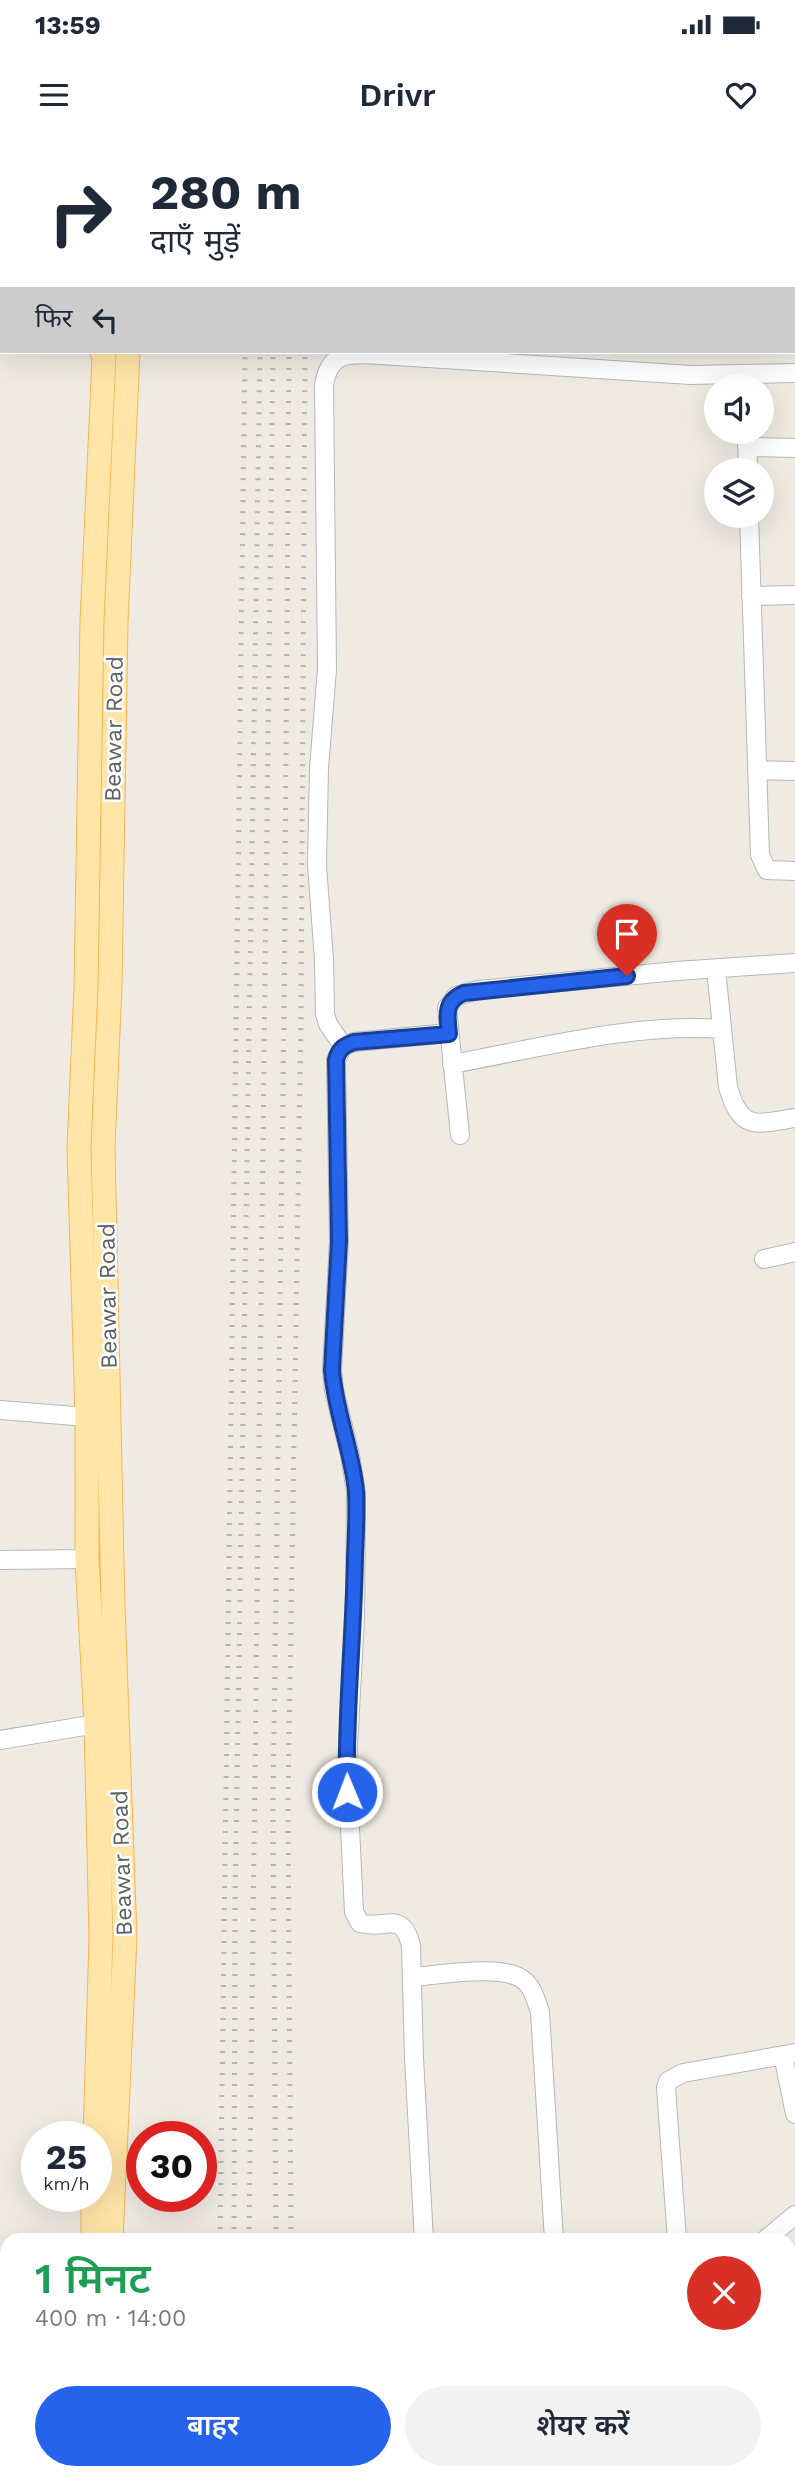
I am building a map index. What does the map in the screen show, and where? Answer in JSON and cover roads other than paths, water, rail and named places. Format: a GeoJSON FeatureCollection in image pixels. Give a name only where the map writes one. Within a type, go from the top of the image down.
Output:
{"type":"FeatureCollection","features":[{"type":"Feature","properties":{"kind":"main road","name":"Beawar Road"},"geometry":{"type":"LineString","coordinates":[[95,2121],[101,1938],[96,1724],[87,1559],[87,1418],[79,1148],[86,986],[92,621],[103,354]]}},
{"type":"Feature","properties":{"kind":"main road","name":"Beawar Road"},"geometry":{"type":"LineString","coordinates":[[111,2233],[125,1938],[113,1606],[103,1148],[110,973],[116,622],[128,354]]}},
{"type":"Feature","properties":{"kind":"main road"},"geometry":{"type":"LineString","coordinates":[[93,2212],[93,2233]]}},
{"type":"Feature","properties":{"kind":"street"},"geometry":{"type":"LineString","coordinates":[[343,1046],[328,1024],[325,1014],[317,865],[319,768],[327,669],[324,385],[330,365],[345,354],[382,355],[704,376]]}},
{"type":"Feature","properties":{"kind":"street"},"geometry":{"type":"LineString","coordinates":[[774,376],[795,373]]}},
{"type":"Feature","properties":{"kind":"street"},"geometry":{"type":"LineString","coordinates":[[771,444],[795,448]]}},
{"type":"Feature","properties":{"kind":"street"},"geometry":{"type":"LineString","coordinates":[[749,528],[760,855],[767,870],[795,871]]}},
{"type":"Feature","properties":{"kind":"street"},"geometry":{"type":"LineString","coordinates":[[751,596],[795,595]]}},
{"type":"Feature","properties":{"kind":"street"},"geometry":{"type":"LineString","coordinates":[[757,770],[795,771]]}},
{"type":"Feature","properties":{"kind":"street"},"geometry":{"type":"LineString","coordinates":[[460,1135],[447,1008],[450,1001],[464,993],[795,963]]}},
{"type":"Feature","properties":{"kind":"street"},"geometry":{"type":"LineString","coordinates":[[716,969],[728,1087],[733,1104],[743,1120],[758,1125],[795,1118]]}},
{"type":"Feature","properties":{"kind":"street"},"geometry":{"type":"LineString","coordinates":[[452,1065],[648,1030],[690,1027],[722,1029]]}},
{"type":"Feature","properties":{"kind":"street"},"geometry":{"type":"LineString","coordinates":[[424,2233],[411,1946],[405,1928],[394,1923],[366,1925],[360,1923],[354,1912],[346,1765],[355,1619],[356,1492],[332,1370],[339,1241],[336,1060],[343,1046],[368,1040],[449,1034]]}},
{"type":"Feature","properties":{"kind":"street"},"geometry":{"type":"LineString","coordinates":[[764,1259],[795,1252]]}},
{"type":"Feature","properties":{"kind":"street"},"geometry":{"type":"LineString","coordinates":[[0,1410],[87,1418]]}},
{"type":"Feature","properties":{"kind":"street"},"geometry":{"type":"LineString","coordinates":[[0,1560],[87,1559]]}},
{"type":"Feature","properties":{"kind":"street"},"geometry":{"type":"LineString","coordinates":[[0,1740],[96,1724]]}},
{"type":"Feature","properties":{"kind":"street"},"geometry":{"type":"LineString","coordinates":[[413,1977],[500,1971],[522,1978],[533,1992],[540,2012],[554,2233]]}},
{"type":"Feature","properties":{"kind":"street"},"geometry":{"type":"LineString","coordinates":[[676,2233],[666,2088],[668,2081],[683,2073],[789,2054],[795,2113]]}},
{"type":"Feature","properties":{"kind":"railway"},"geometry":{"type":"LineString","coordinates":[[220,2233],[245,354]]}},
{"type":"Feature","properties":{"kind":"railway"},"geometry":{"type":"LineString","coordinates":[[234,2233],[235,1907],[260,354]]}},
{"type":"Feature","properties":{"kind":"railway"},"geometry":{"type":"LineString","coordinates":[[249,2233],[273,354]]}},
{"type":"Feature","properties":{"kind":"railway"},"geometry":{"type":"LineString","coordinates":[[276,2233],[273,1805],[284,1019],[289,354]]}},
{"type":"Feature","properties":{"kind":"railway"},"geometry":{"type":"LineString","coordinates":[[291,2233],[288,1804],[301,1019],[305,354]]}}]}
